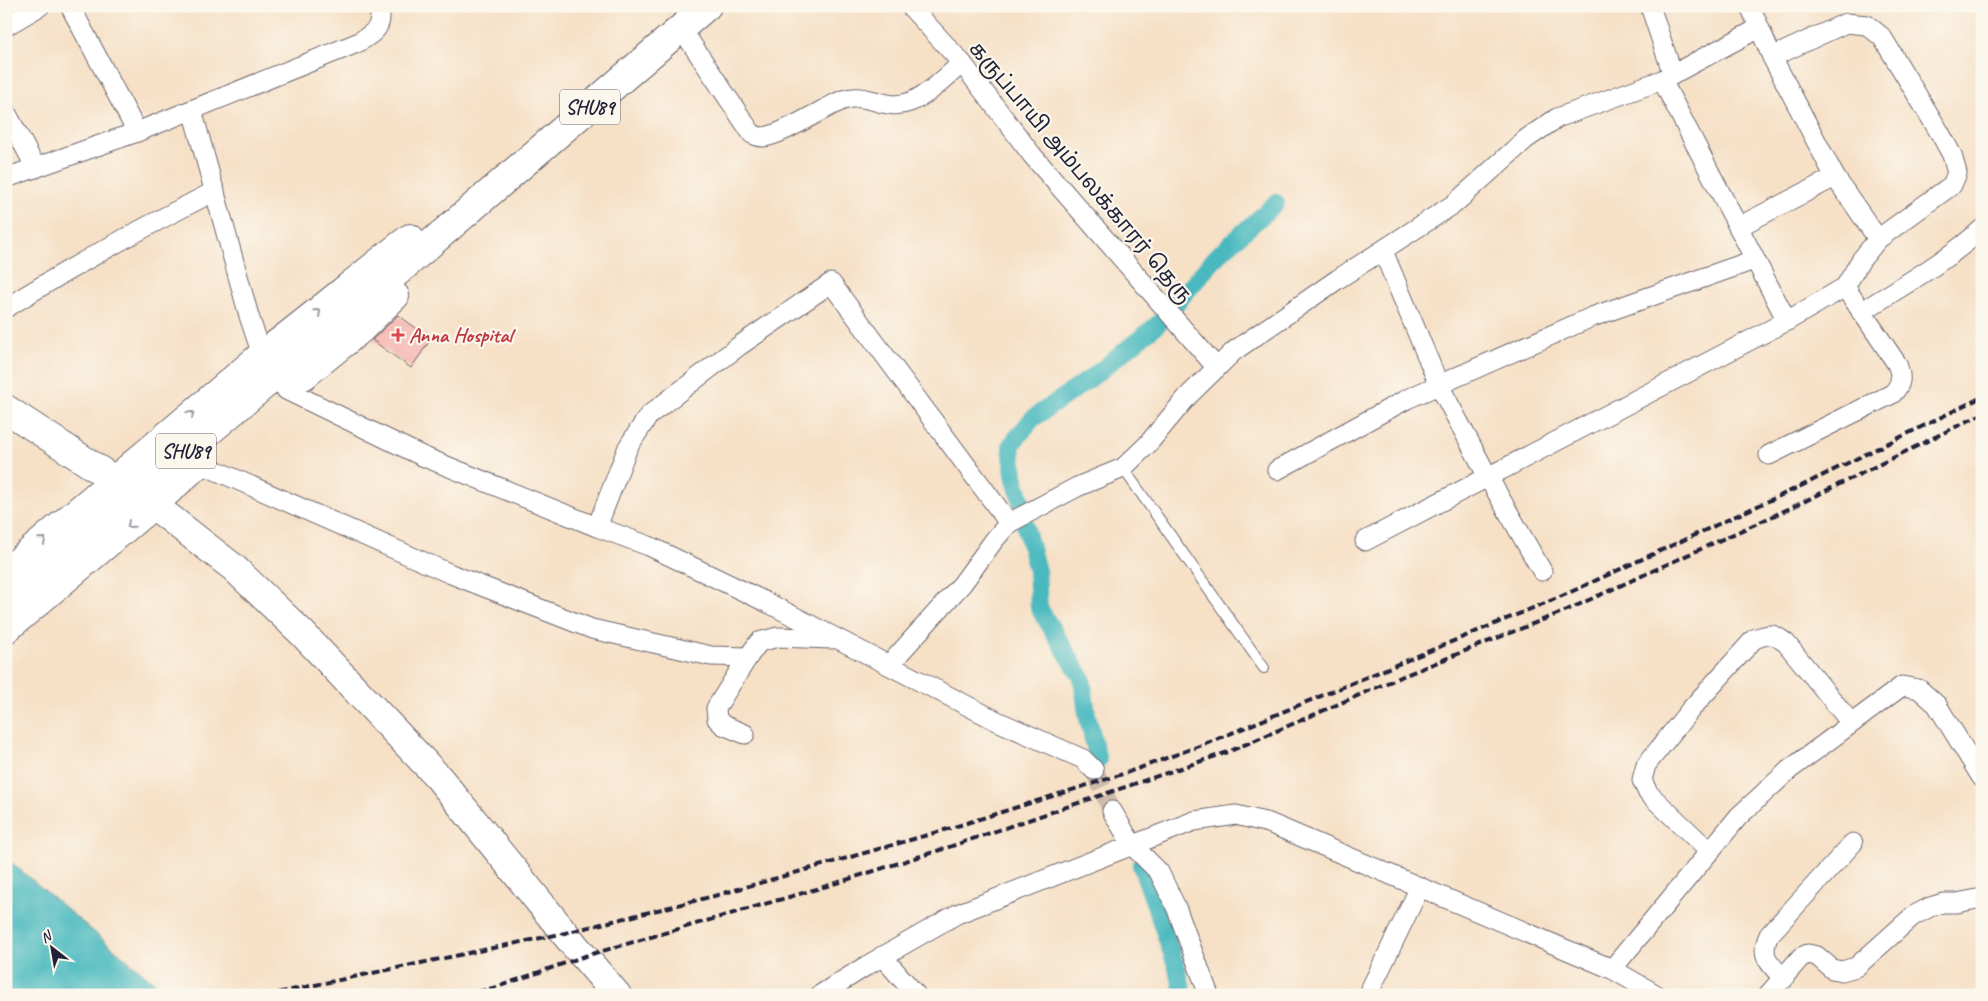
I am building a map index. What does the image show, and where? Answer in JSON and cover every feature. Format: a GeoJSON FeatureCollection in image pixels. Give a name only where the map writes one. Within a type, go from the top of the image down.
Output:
{"type":"FeatureCollection","features":[{"type":"Feature","properties":{"kind":"main road","name":"SHU89"},"geometry":{"type":"LineString","coordinates":[[6,603],[366,299],[706,6]]}},
{"type":"Feature","properties":{"kind":"main road"},"geometry":{"type":"LineString","coordinates":[[6,572],[114,479],[352,282],[434,220],[473,207]]}},
{"type":"Feature","properties":{"kind":"main road"},"geometry":{"type":"LineString","coordinates":[[6,630],[153,506],[199,463],[361,329],[455,236],[473,207]]}},
{"type":"Feature","properties":{"kind":"main road"},"geometry":{"type":"LineString","coordinates":[[6,409],[114,479]]}},
{"type":"Feature","properties":{"kind":"main road"},"geometry":{"type":"LineString","coordinates":[[153,506],[234,568],[302,633],[439,778],[575,946],[618,995]]}},
{"type":"Feature","properties":{"kind":"street"},"geometry":{"type":"LineString","coordinates":[[6,26],[40,6]]}},
{"type":"Feature","properties":{"kind":"street"},"geometry":{"type":"LineString","coordinates":[[70,6],[137,132]]}},
{"type":"Feature","properties":{"kind":"street"},"geometry":{"type":"LineString","coordinates":[[6,178],[137,132],[357,44],[373,34],[379,26],[380,12],[378,6]]}},
{"type":"Feature","properties":{"kind":"street","name":"கருப்பாயி அம்பலக்காரர் தெரு"},"geometry":{"type":"LineString","coordinates":[[910,6],[962,63],[1032,155],[1217,368]]}},
{"type":"Feature","properties":{"kind":"street"},"geometry":{"type":"LineString","coordinates":[[1650,6],[1668,78],[1754,260],[1787,321]]}},
{"type":"Feature","properties":{"kind":"street"},"geometry":{"type":"LineString","coordinates":[[1750,6],[1772,57],[1835,177],[1878,239]]}},
{"type":"Feature","properties":{"kind":"street"},"geometry":{"type":"LineString","coordinates":[[1365,541],[1787,321],[1845,286],[1861,260],[1878,239],[1952,185],[1957,173],[1952,155],[1882,37],[1867,25],[1846,23],[1772,57]]}},
{"type":"Feature","properties":{"kind":"street"},"geometry":{"type":"LineString","coordinates":[[681,28],[752,134],[762,137],[779,131],[844,100],[861,97],[890,106],[910,102],[933,88],[962,63]]}},
{"type":"Feature","properties":{"kind":"street"},"geometry":{"type":"LineString","coordinates":[[889,665],[962,584],[1010,523],[1077,487],[1123,468],[1148,445],[1188,396],[1234,351],[1338,279],[1454,204],[1526,139],[1557,118],[1668,78],[1759,28]]}},
{"type":"Feature","properties":{"kind":"street"},"geometry":{"type":"LineString","coordinates":[[192,110],[216,191],[249,316],[262,355]]}},
{"type":"Feature","properties":{"kind":"street"},"geometry":{"type":"LineString","coordinates":[[6,112],[36,168]]}},
{"type":"Feature","properties":{"kind":"street"},"geometry":{"type":"LineString","coordinates":[[1738,227],[1835,177]]}},
{"type":"Feature","properties":{"kind":"street"},"geometry":{"type":"LineString","coordinates":[[6,308],[63,272],[142,227],[216,191]]}},
{"type":"Feature","properties":{"kind":"street"},"geometry":{"type":"LineString","coordinates":[[1861,312],[1916,279],[1982,229]]}},
{"type":"Feature","properties":{"kind":"street"},"geometry":{"type":"LineString","coordinates":[[1383,251],[1439,385],[1488,477],[1542,571]]}},
{"type":"Feature","properties":{"kind":"street"},"geometry":{"type":"LineString","coordinates":[[1277,470],[1407,399],[1592,317],[1754,260]]}},
{"type":"Feature","properties":{"kind":"street"},"geometry":{"type":"LineString","coordinates":[[597,527],[628,447],[649,415],[739,346],[831,283],[1010,523]]}},
{"type":"Feature","properties":{"kind":"street"},"geometry":{"type":"LineString","coordinates":[[1769,455],[1892,394],[1900,386],[1901,375],[1897,364],[1845,286]]}},
{"type":"Feature","properties":{"kind":"street"},"geometry":{"type":"LineString","coordinates":[[286,390],[422,456],[597,527],[649,546],[770,604],[997,721],[1083,759],[1094,770]]}},
{"type":"Feature","properties":{"kind":"street"},"geometry":{"type":"LineString","coordinates":[[199,463],[451,574],[592,629],[711,656],[748,657]]}},
{"type":"Feature","properties":{"kind":"street"},"geometry":{"type":"LineString","coordinates":[[1710,852],[1648,793],[1642,780],[1646,765],[1691,709],[1754,639],[1766,635],[1775,635],[1786,642],[1851,723]]}},
{"type":"Feature","properties":{"kind":"street"},"geometry":{"type":"LineString","coordinates":[[744,734],[723,725],[717,719],[716,708],[748,657],[760,642],[778,637],[836,639]]}},
{"type":"Feature","properties":{"kind":"street"},"geometry":{"type":"LineString","coordinates":[[1612,970],[1739,816],[1789,770],[1902,686],[1919,689],[1937,706],[1981,777]]}},
{"type":"Feature","properties":{"kind":"street"},"geometry":{"type":"LineString","coordinates":[[1112,812],[1133,846],[1159,872],[1176,907],[1209,995]]}},
{"type":"Feature","properties":{"kind":"street"},"geometry":{"type":"LineString","coordinates":[[820,995],[882,956],[956,914],[1194,821],[1236,815],[1269,823],[1420,887],[1612,970],[1657,995]]}},
{"type":"Feature","properties":{"kind":"street"},"geometry":{"type":"LineString","coordinates":[[1784,979],[1765,957],[1764,946],[1769,935],[1853,842]]}},
{"type":"Feature","properties":{"kind":"street"},"geometry":{"type":"LineString","coordinates":[[1371,988],[1420,887]]}},
{"type":"Feature","properties":{"kind":"street"},"geometry":{"type":"LineString","coordinates":[[1768,995],[1784,979],[1801,957],[1808,954],[1817,956],[1832,969],[1842,972],[1856,967],[1913,916],[1930,907],[1943,903],[1957,903],[1982,898]]}},
{"type":"Feature","properties":{"kind":"street"},"geometry":{"type":"LineString","coordinates":[[882,956],[916,995]]}},
{"type":"Feature","properties":{"kind":"lane"},"geometry":{"type":"LineString","coordinates":[[1123,468],[1264,668]]}},
{"type":"Feature","properties":{"kind":"water"},"geometry":{"type":"Polygon","coordinates":[[[6,858],[169,995],[6,994],[6,858]]]}},
{"type":"Feature","properties":{"kind":"building"},"geometry":{"type":"Polygon","coordinates":[[[398,315],[431,339],[411,368],[372,340],[398,315]]]}},
{"type":"Feature","properties":{"kind":"waterway"},"geometry":{"type":"LineString","coordinates":[[1022,504],[1014,475],[1011,445],[1032,419],[1091,378],[1158,324],[1218,255],[1276,203]]}},
{"type":"Feature","properties":{"kind":"waterway"},"geometry":{"type":"LineString","coordinates":[[1025,525],[1037,571],[1039,608],[1082,678],[1087,714],[1098,760]]}},
{"type":"Feature","properties":{"kind":"waterway"},"geometry":{"type":"LineString","coordinates":[[1141,865],[1176,965],[1184,995]]}},
{"type":"Feature","properties":{"kind":"tunnel"},"geometry":{"type":"LineString","coordinates":[[1094,770],[1112,811]]}},
{"type":"Feature","properties":{"kind":"railway"},"geometry":{"type":"LineString","coordinates":[[267,995],[565,933],[714,896],[938,832],[1126,773],[1210,742],[1562,596],[1801,486],[1982,397]]}},
{"type":"Feature","properties":{"kind":"railway"},"geometry":{"type":"LineString","coordinates":[[466,995],[500,986],[585,956],[827,886],[943,849],[1228,752],[1403,676],[1567,610],[1797,505],[1982,414]]}},
{"type":"Feature","properties":{"kind":"place","name":"Anna Hospital"},"geometry":{"type":"Point","coordinates":[398,335]}}]}
